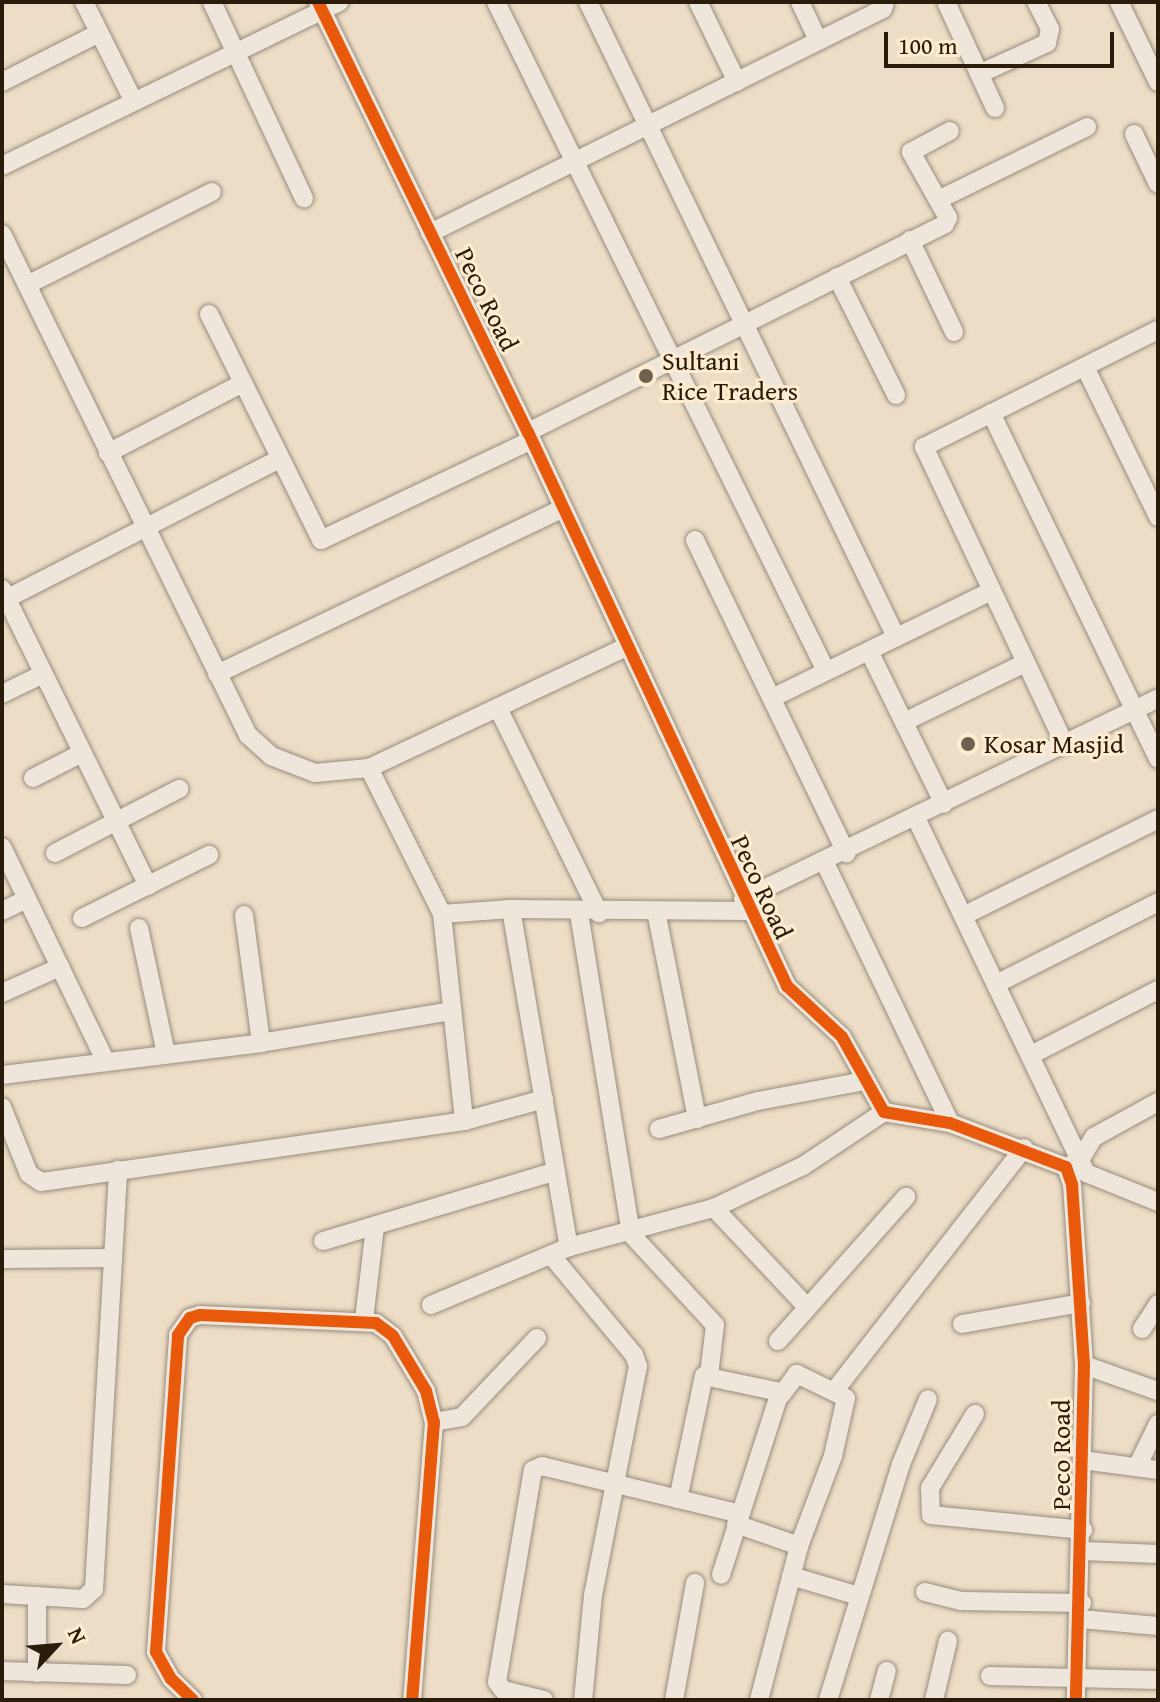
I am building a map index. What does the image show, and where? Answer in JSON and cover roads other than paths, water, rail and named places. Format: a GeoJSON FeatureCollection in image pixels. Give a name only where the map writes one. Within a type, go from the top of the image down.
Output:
{"type":"FeatureCollection","features":[{"type":"Feature","properties":{"kind":"street"},"geometry":{"type":"LineString","coordinates":[[84,2],[133,100]]}},
{"type":"Feature","properties":{"kind":"street"},"geometry":{"type":"LineString","coordinates":[[212,2],[304,198]]}},
{"type":"Feature","properties":{"kind":"street"},"geometry":{"type":"LineString","coordinates":[[496,2],[826,671]]}},
{"type":"Feature","properties":{"kind":"street"},"geometry":{"type":"LineString","coordinates":[[588,2],[896,637]]}},
{"type":"Feature","properties":{"kind":"street"},"geometry":{"type":"LineString","coordinates":[[698,2],[737,82]]}},
{"type":"Feature","properties":{"kind":"street"},"geometry":{"type":"LineString","coordinates":[[800,2],[818,40]]}},
{"type":"Feature","properties":{"kind":"street"},"geometry":{"type":"LineString","coordinates":[[430,233],[883,9],[885,2]]}},
{"type":"Feature","properties":{"kind":"street"},"geometry":{"type":"LineString","coordinates":[[946,2],[995,108]]}},
{"type":"Feature","properties":{"kind":"street"},"geometry":{"type":"LineString","coordinates":[[979,74],[1047,43],[1050,29],[1036,2]]}},
{"type":"Feature","properties":{"kind":"street"},"geometry":{"type":"LineString","coordinates":[[1119,2],[1158,82]]}},
{"type":"Feature","properties":{"kind":"street"},"geometry":{"type":"LineString","coordinates":[[2,166],[133,100],[236,53],[326,5]]}},
{"type":"Feature","properties":{"kind":"street","name":"Peco Road"},"geometry":{"type":"LineString","coordinates":[[326,5],[430,233],[530,436],[746,905],[787,986],[842,1037],[884,1112]]}},
{"type":"Feature","properties":{"kind":"street"},"geometry":{"type":"LineString","coordinates":[[2,82],[99,33]]}},
{"type":"Feature","properties":{"kind":"street"},"geometry":{"type":"LineString","coordinates":[[938,200],[1087,127]]}},
{"type":"Feature","properties":{"kind":"street"},"geometry":{"type":"LineString","coordinates":[[209,314],[317,537],[325,541],[947,221],[911,152],[950,131]]}},
{"type":"Feature","properties":{"kind":"street"},"geometry":{"type":"LineString","coordinates":[[1134,134],[1158,184]]}},
{"type":"Feature","properties":{"kind":"street"},"geometry":{"type":"LineString","coordinates":[[27,285],[212,192]]}},
{"type":"Feature","properties":{"kind":"street"},"geometry":{"type":"LineString","coordinates":[[2,234],[248,735],[281,763],[333,775],[369,768],[626,647]]}},
{"type":"Feature","properties":{"kind":"street"},"geometry":{"type":"LineString","coordinates":[[910,240],[954,332]]}},
{"type":"Feature","properties":{"kind":"street"},"geometry":{"type":"LineString","coordinates":[[837,277],[896,395]]}},
{"type":"Feature","properties":{"kind":"street"},"geometry":{"type":"LineString","coordinates":[[1065,745],[989,592],[924,447],[1158,330]]}},
{"type":"Feature","properties":{"kind":"street"},"geometry":{"type":"LineString","coordinates":[[1085,367],[1158,517]]}},
{"type":"Feature","properties":{"kind":"street"},"geometry":{"type":"LineString","coordinates":[[108,453],[243,383]]}},
{"type":"Feature","properties":{"kind":"street"},"geometry":{"type":"LineString","coordinates":[[991,413],[1158,759]]}},
{"type":"Feature","properties":{"kind":"street"},"geometry":{"type":"LineString","coordinates":[[148,886],[4,596],[145,529],[280,459]]}},
{"type":"Feature","properties":{"kind":"street"},"geometry":{"type":"LineString","coordinates":[[217,674],[563,508]]}},
{"type":"Feature","properties":{"kind":"street"},"geometry":{"type":"LineString","coordinates":[[695,540],[846,853]]}},
{"type":"Feature","properties":{"kind":"street"},"geometry":{"type":"LineString","coordinates":[[772,698],[989,592]]}},
{"type":"Feature","properties":{"kind":"street"},"geometry":{"type":"LineString","coordinates":[[869,651],[944,804]]}},
{"type":"Feature","properties":{"kind":"street"},"geometry":{"type":"LineString","coordinates":[[904,722],[1025,663]]}},
{"type":"Feature","properties":{"kind":"street"},"geometry":{"type":"LineString","coordinates":[[2,694],[43,674]]}},
{"type":"Feature","properties":{"kind":"street"},"geometry":{"type":"LineString","coordinates":[[442,914],[511,909],[599,913],[746,905],[1158,698]]}},
{"type":"Feature","properties":{"kind":"street"},"geometry":{"type":"LineString","coordinates":[[498,708],[599,913]]}},
{"type":"Feature","properties":{"kind":"street"},"geometry":{"type":"LineString","coordinates":[[33,778],[82,753]]}},
{"type":"Feature","properties":{"kind":"street"},"geometry":{"type":"LineString","coordinates":[[369,768],[442,914],[464,1121]]}},
{"type":"Feature","properties":{"kind":"street"},"geometry":{"type":"LineString","coordinates":[[55,853],[179,789]]}},
{"type":"Feature","properties":{"kind":"street"},"geometry":{"type":"LineString","coordinates":[[916,818],[1031,1055],[1073,1163]]}},
{"type":"Feature","properties":{"kind":"street"},"geometry":{"type":"LineString","coordinates":[[963,916],[1158,819]]}},
{"type":"Feature","properties":{"kind":"street"},"geometry":{"type":"LineString","coordinates":[[2,847],[106,1062]]}},
{"type":"Feature","properties":{"kind":"street"},"geometry":{"type":"LineString","coordinates":[[82,918],[209,855]]}},
{"type":"Feature","properties":{"kind":"street"},"geometry":{"type":"LineString","coordinates":[[825,863],[950,1123]]}},
{"type":"Feature","properties":{"kind":"street"},"geometry":{"type":"LineString","coordinates":[[2,911],[27,899]]}},
{"type":"Feature","properties":{"kind":"street"},"geometry":{"type":"LineString","coordinates":[[996,984],[1158,902]]}},
{"type":"Feature","properties":{"kind":"street"},"geometry":{"type":"LineString","coordinates":[[511,909],[569,1247]]}},
{"type":"Feature","properties":{"kind":"street"},"geometry":{"type":"LineString","coordinates":[[656,911],[697,1119]]}},
{"type":"Feature","properties":{"kind":"street"},"geometry":{"type":"LineString","coordinates":[[579,913],[631,1234],[715,1325],[709,1375],[701,1382],[678,1499]]}},
{"type":"Feature","properties":{"kind":"street"},"geometry":{"type":"LineString","coordinates":[[244,915],[261,1043]]}},
{"type":"Feature","properties":{"kind":"street"},"geometry":{"type":"LineString","coordinates":[[139,928],[166,1054]]}},
{"type":"Feature","properties":{"kind":"street"},"geometry":{"type":"LineString","coordinates":[[2,993],[60,967]]}},
{"type":"Feature","properties":{"kind":"street"},"geometry":{"type":"LineString","coordinates":[[1031,1055],[1158,990]]}},
{"type":"Feature","properties":{"kind":"street"},"geometry":{"type":"LineString","coordinates":[[2,1075],[261,1043],[452,1011]]}},
{"type":"Feature","properties":{"kind":"street"},"geometry":{"type":"LineString","coordinates":[[659,1129],[758,1101],[865,1081]]}},
{"type":"Feature","properties":{"kind":"street"},"geometry":{"type":"LineString","coordinates":[[2,1107],[35,1181],[464,1121],[544,1099]]}},
{"type":"Feature","properties":{"kind":"street"},"geometry":{"type":"LineString","coordinates":[[1073,1163],[1094,1137],[1158,1102]]}},
{"type":"Feature","properties":{"kind":"street"},"geometry":{"type":"LineString","coordinates":[[431,1305],[569,1247],[631,1234],[714,1208],[803,1166],[884,1112],[950,1123],[1073,1163],[1086,1173],[1158,1202]]}},
{"type":"Feature","properties":{"kind":"street"},"geometry":{"type":"LineString","coordinates":[[835,1390],[1024,1148]]}},
{"type":"Feature","properties":{"kind":"street","name":"Peco Road"},"geometry":{"type":"LineString","coordinates":[[1073,1163],[1084,1365],[1082,1611],[1076,1700]]}},
{"type":"Feature","properties":{"kind":"street"},"geometry":{"type":"LineString","coordinates":[[2,1594],[83,1599],[94,1589],[118,1170]]}},
{"type":"Feature","properties":{"kind":"street"},"geometry":{"type":"LineString","coordinates":[[323,1241],[556,1171]]}},
{"type":"Feature","properties":{"kind":"street"},"geometry":{"type":"LineString","coordinates":[[778,1341],[906,1197]]}},
{"type":"Feature","properties":{"kind":"street"},"geometry":{"type":"LineString","coordinates":[[714,1208],[807,1307]]}},
{"type":"Feature","properties":{"kind":"street"},"geometry":{"type":"LineString","coordinates":[[364,1320],[375,1226]]}},
{"type":"Feature","properties":{"kind":"street"},"geometry":{"type":"LineString","coordinates":[[551,1255],[636,1360],[611,1483],[593,1595],[583,1700]]}},
{"type":"Feature","properties":{"kind":"street"},"geometry":{"type":"LineString","coordinates":[[2,1259],[113,1258]]}},
{"type":"Feature","properties":{"kind":"street"},"geometry":{"type":"LineString","coordinates":[[962,1324],[1081,1303]]}},
{"type":"Feature","properties":{"kind":"street"},"geometry":{"type":"LineString","coordinates":[[1142,1329],[1158,1304]]}},
{"type":"Feature","properties":{"kind":"street"},"geometry":{"type":"LineString","coordinates":[[193,1700],[171,1679],[156,1652],[183,1325],[200,1315],[364,1320],[385,1328],[398,1343],[432,1401],[434,1422],[412,1700]]}},
{"type":"Feature","properties":{"kind":"street"},"geometry":{"type":"LineString","coordinates":[[434,1422],[462,1417],[537,1338]]}},
{"type":"Feature","properties":{"kind":"street"},"geometry":{"type":"LineString","coordinates":[[1084,1365],[1158,1391]]}},
{"type":"Feature","properties":{"kind":"street"},"geometry":{"type":"LineString","coordinates":[[721,1575],[781,1395],[797,1374],[835,1390],[846,1398],[838,1437],[799,1546],[759,1700]]}},
{"type":"Feature","properties":{"kind":"street"},"geometry":{"type":"LineString","coordinates":[[709,1375],[781,1395]]}},
{"type":"Feature","properties":{"kind":"street"},"geometry":{"type":"LineString","coordinates":[[828,1700],[901,1464],[928,1399]]}},
{"type":"Feature","properties":{"kind":"street"},"geometry":{"type":"LineString","coordinates":[[975,1414],[930,1488],[931,1515],[1083,1530]]}},
{"type":"Feature","properties":{"kind":"street"},"geometry":{"type":"LineString","coordinates":[[1137,1467],[1158,1424]]}},
{"type":"Feature","properties":{"kind":"street"},"geometry":{"type":"LineString","coordinates":[[1082,1460],[1158,1470]]}},
{"type":"Feature","properties":{"kind":"street"},"geometry":{"type":"LineString","coordinates":[[544,1700],[503,1690],[497,1682],[532,1472],[542,1466],[678,1499],[738,1519],[799,1546]]}},
{"type":"Feature","properties":{"kind":"street"},"geometry":{"type":"LineString","coordinates":[[1083,1551],[1158,1554]]}},
{"type":"Feature","properties":{"kind":"street"},"geometry":{"type":"LineString","coordinates":[[791,1576],[859,1596]]}},
{"type":"Feature","properties":{"kind":"street"},"geometry":{"type":"LineString","coordinates":[[674,1700],[695,1583]]}},
{"type":"Feature","properties":{"kind":"street"},"geometry":{"type":"LineString","coordinates":[[925,1592],[962,1601],[1082,1611],[1158,1626]]}},
{"type":"Feature","properties":{"kind":"street"},"geometry":{"type":"LineString","coordinates":[[37,1596],[37,1673]]}},
{"type":"Feature","properties":{"kind":"street"},"geometry":{"type":"LineString","coordinates":[[934,1700],[948,1641]]}},
{"type":"Feature","properties":{"kind":"street"},"geometry":{"type":"LineString","coordinates":[[2,1671],[127,1675]]}},
{"type":"Feature","properties":{"kind":"street"},"geometry":{"type":"LineString","coordinates":[[879,1700],[887,1671]]}},
{"type":"Feature","properties":{"kind":"street"},"geometry":{"type":"LineString","coordinates":[[990,1676],[1158,1680]]}},
{"type":"Feature","properties":{"kind":"place","name":"Sultani Rice Traders"},"geometry":{"type":"Point","coordinates":[646,376]}},
{"type":"Feature","properties":{"kind":"place","name":"Kosar Masjid"},"geometry":{"type":"Point","coordinates":[968,744]}}]}
